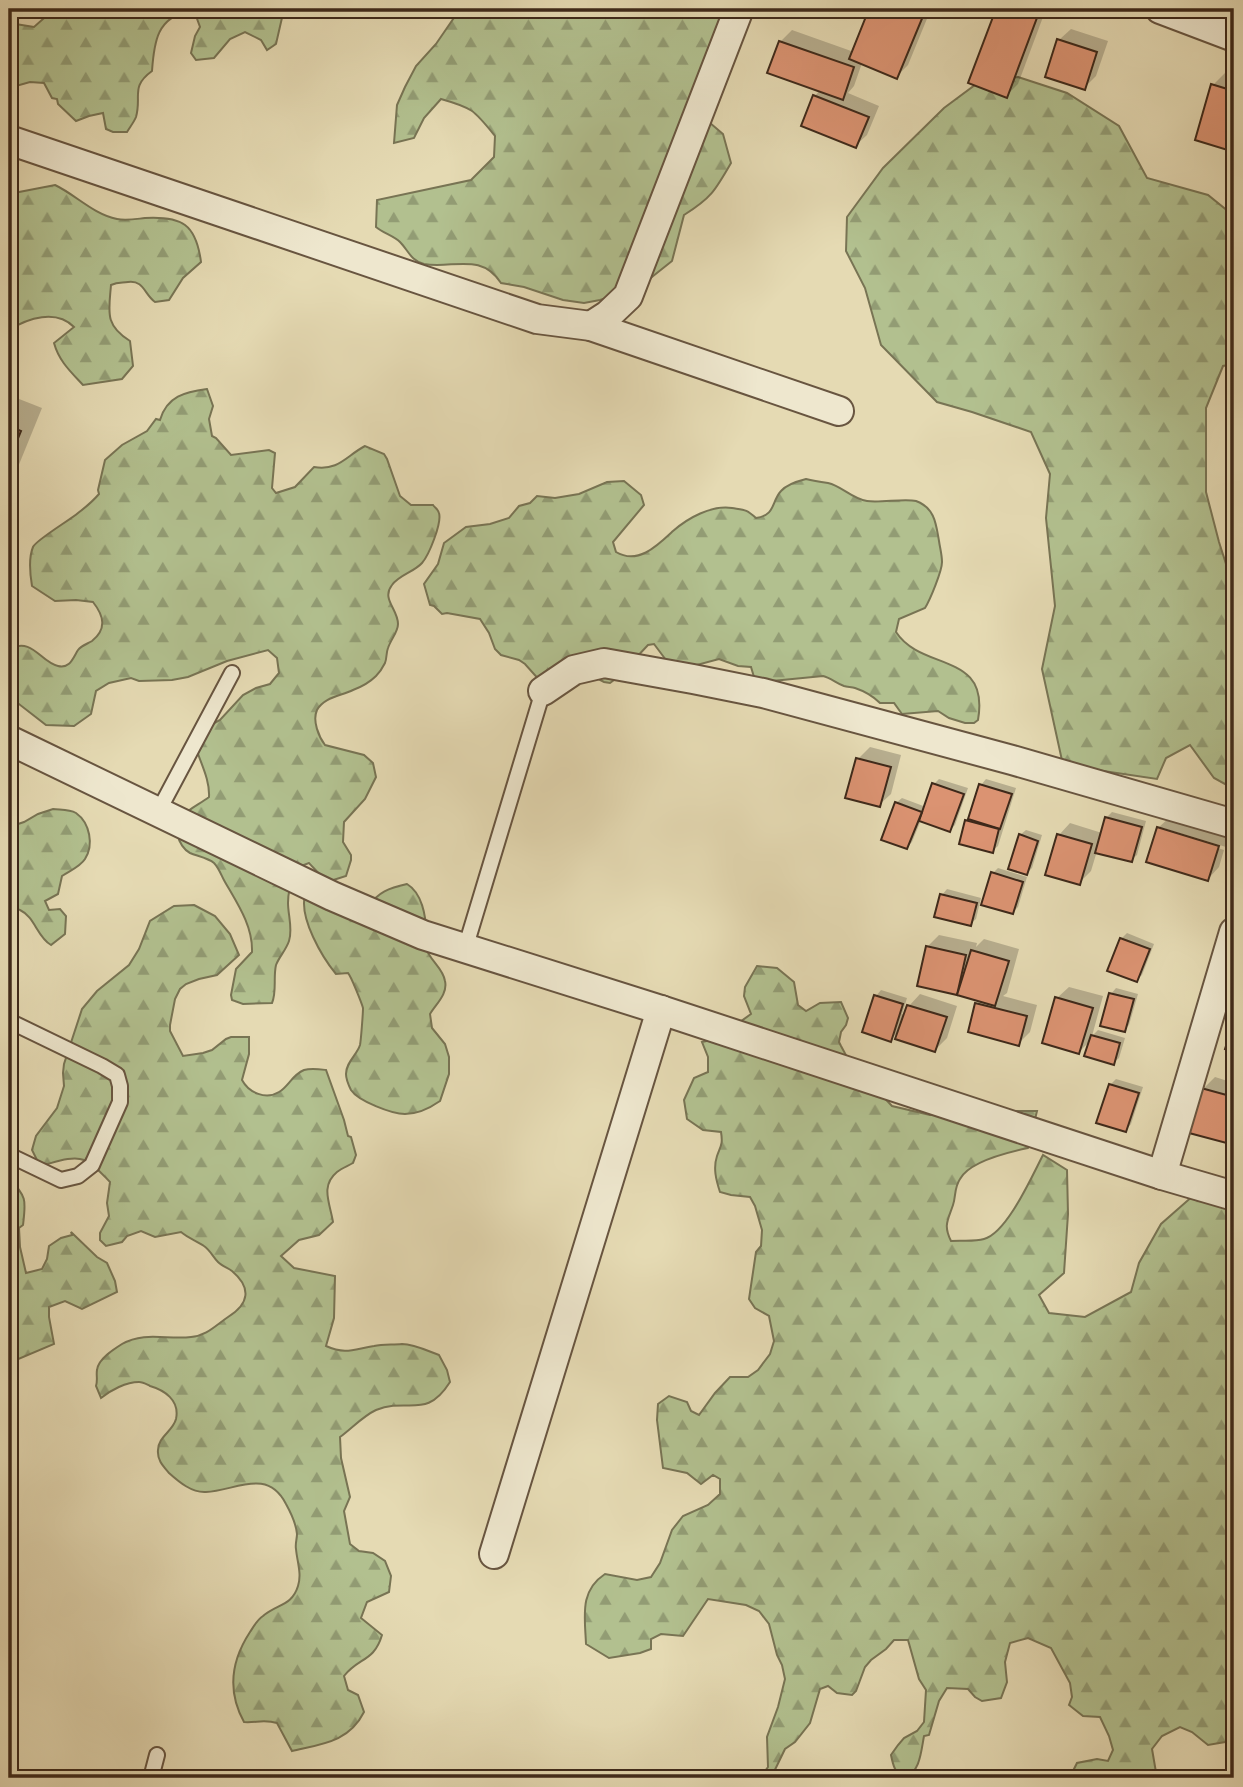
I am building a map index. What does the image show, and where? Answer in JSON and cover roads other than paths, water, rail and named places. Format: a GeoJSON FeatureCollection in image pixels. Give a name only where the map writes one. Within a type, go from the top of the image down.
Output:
{"type":"FeatureCollection","features":[{"type":"Feature","properties":{"kind":"street"},"geometry":{"type":"LineString","coordinates":[[591,326],[608,315],[628,296],[739,9]]}},
{"type":"Feature","properties":{"kind":"street"},"geometry":{"type":"LineString","coordinates":[[1160,9],[1234,37]]}},
{"type":"Feature","properties":{"kind":"street"},"geometry":{"type":"LineString","coordinates":[[9,140],[537,319],[591,326],[839,411]]}},
{"type":"Feature","properties":{"kind":"street"},"geometry":{"type":"LineString","coordinates":[[543,691],[574,670],[604,663],[693,679],[763,693],[1012,760],[1234,824]]}},
{"type":"Feature","properties":{"kind":"street"},"geometry":{"type":"LineString","coordinates":[[9,740],[332,896],[423,935],[1234,1196]]}},
{"type":"Feature","properties":{"kind":"street"},"geometry":{"type":"LineString","coordinates":[[1163,1175],[1234,932]]}},
{"type":"Feature","properties":{"kind":"street"},"geometry":{"type":"LineString","coordinates":[[494,1554],[661,1010]]}},
{"type":"Feature","properties":{"kind":"lane"},"geometry":{"type":"LineString","coordinates":[[158,812],[232,673]]}},
{"type":"Feature","properties":{"kind":"lane"},"geometry":{"type":"LineString","coordinates":[[465,948],[543,691]]}},
{"type":"Feature","properties":{"kind":"lane"},"geometry":{"type":"LineString","coordinates":[[9,1021],[102,1066],[117,1075],[120,1086],[120,1102],[92,1165],[78,1176],[61,1180],[9,1155]]}},
{"type":"Feature","properties":{"kind":"lane"},"geometry":{"type":"LineString","coordinates":[[151,1778],[156,1755]]}}]}
